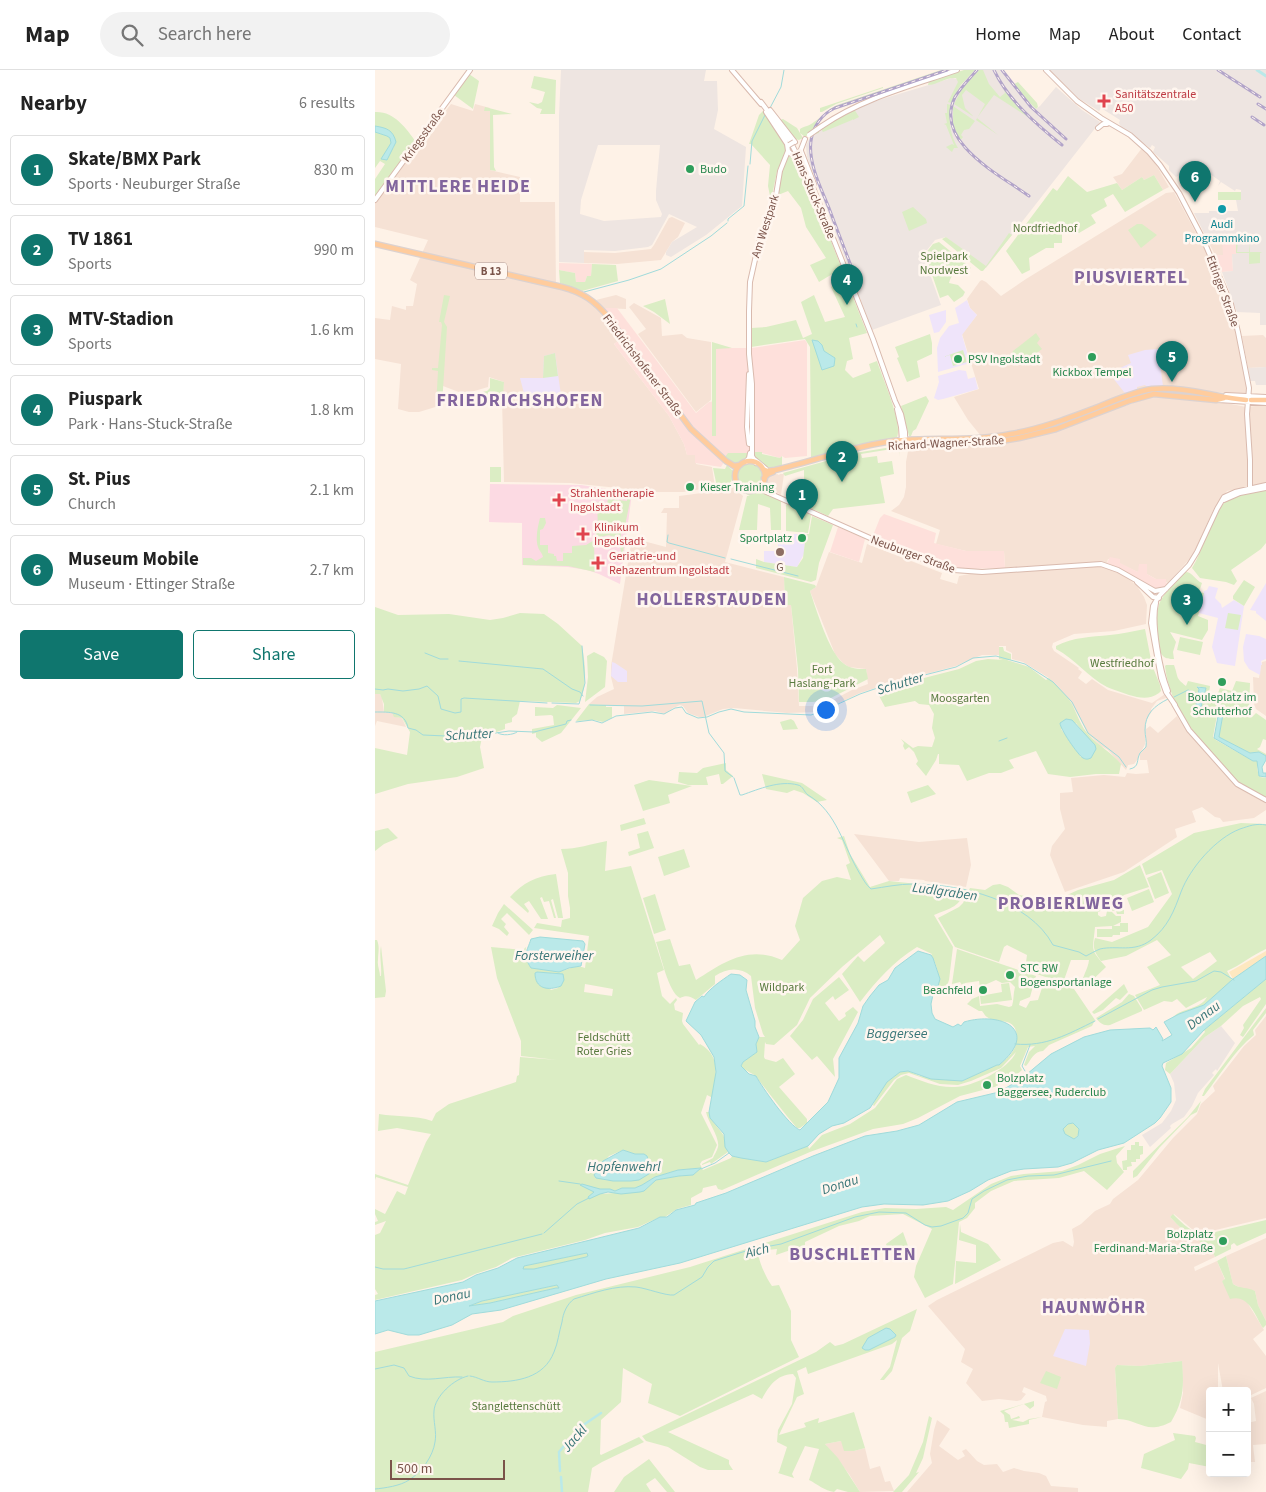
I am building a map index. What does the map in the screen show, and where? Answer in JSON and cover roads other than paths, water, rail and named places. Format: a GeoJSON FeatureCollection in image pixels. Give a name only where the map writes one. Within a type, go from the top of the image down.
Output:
{"type":"FeatureCollection","features":[{"type":"Feature","properties":{"kind":"main road","name":"Kriegsstraße"},"geometry":{"type":"LineString","coordinates":[[375,200],[470,70]]}},
{"type":"Feature","properties":{"kind":"main road"},"geometry":{"type":"LineString","coordinates":[[732,70],[759,101],[779,120],[812,177],[818,198]]}},
{"type":"Feature","properties":{"kind":"main road","name":"Am Westpark"},"geometry":{"type":"LineString","coordinates":[[746,462],[749,457],[749,304],[752,268],[760,237],[776,195],[780,171],[785,159],[805,138],[849,109],[957,70]]}},
{"type":"Feature","properties":{"kind":"main road","name":"Ettinger Straße"},"geometry":{"type":"LineString","coordinates":[[1046,70],[1077,101],[1140,143],[1160,165],[1181,198],[1203,239],[1231,304],[1249,388],[1251,489]]}},
{"type":"Feature","properties":{"kind":"main road"},"geometry":{"type":"LineString","coordinates":[[759,101],[788,145],[796,149],[824,214]]}},
{"type":"Feature","properties":{"kind":"main road","name":"Hans-Stuck-Straße"},"geometry":{"type":"LineString","coordinates":[[759,101],[775,119],[794,147],[818,198],[903,420],[904,442]]}},
{"type":"Feature","properties":{"kind":"main road"},"geometry":{"type":"LineString","coordinates":[[1098,128],[1105,123],[1116,127]]}},
{"type":"Feature","properties":{"kind":"main road","name":"Friedrichshofener Straße"},"geometry":{"type":"LineString","coordinates":[[375,244],[562,287],[588,297],[608,317],[691,429],[726,461],[733,466],[740,465]]}},
{"type":"Feature","properties":{"kind":"main road","name":"Richard-Wagner-Straße"},"geometry":{"type":"LineString","coordinates":[[764,480],[771,473],[841,454],[904,442],[990,437],[1024,432],[1147,390],[1166,389],[1249,400]]}},
{"type":"Feature","properties":{"kind":"main road","name":"Richard-Wagner-Straße"},"geometry":{"type":"LineString","coordinates":[[1216,397],[1249,400]]}},
{"type":"Feature","properties":{"kind":"main road"},"geometry":{"type":"LineString","coordinates":[[1249,400],[1266,400]]}},
{"type":"Feature","properties":{"kind":"main road","name":"Hans-Stuck-Straße"},"geometry":{"type":"LineString","coordinates":[[896,404],[904,442]]}},
{"type":"Feature","properties":{"kind":"main road","name":"Am Westpark"},"geometry":{"type":"LineString","coordinates":[[749,425],[752,437],[752,455],[756,463]]}},
{"type":"Feature","properties":{"kind":"main road"},"geometry":{"type":"LineString","coordinates":[[895,441],[902,433]]}},
{"type":"Feature","properties":{"kind":"main road","name":"Richard-Wagner-Straße"},"geometry":{"type":"LineString","coordinates":[[763,469],[767,471],[782,469],[853,449],[895,441],[904,442]]}},
{"type":"Feature","properties":{"kind":"main road"},"geometry":{"type":"LineString","coordinates":[[752,455],[754,460],[766,470],[775,470]]}},
{"type":"Feature","properties":{"kind":"main road","name":"Friedrichshofener Straße"},"geometry":{"type":"LineString","coordinates":[[726,461],[735,473]]}},
{"type":"Feature","properties":{"kind":"main road"},"geometry":{"type":"LineString","coordinates":[[735,473],[740,465],[746,462],[756,463],[763,469],[764,480],[757,490]]}},
{"type":"Feature","properties":{"kind":"main road","name":"B 13"},"geometry":{"type":"LineString","coordinates":[[735,473],[735,481],[740,488],[749,491],[757,490]]}},
{"type":"Feature","properties":{"kind":"main road","name":"Neuburger Straße"},"geometry":{"type":"LineString","coordinates":[[764,480],[766,489],[786,500]]}},
{"type":"Feature","properties":{"kind":"main road"},"geometry":{"type":"LineString","coordinates":[[1266,486],[1251,489],[1222,501],[1189,565],[1167,587],[1153,606],[1151,623],[1161,680],[1166,692],[1189,730],[1237,784],[1266,800]]}},
{"type":"Feature","properties":{"kind":"main road","name":"Neuburger Straße"},"geometry":{"type":"LineString","coordinates":[[757,490],[762,490],[786,500],[897,550],[954,570],[989,572],[1101,564],[1118,570],[1153,590]]}},
{"type":"Feature","properties":{"kind":"main road","name":"Neuburger Straße"},"geometry":{"type":"LineString","coordinates":[[1134,579],[1148,593],[1153,606]]}},
{"type":"Feature","properties":{"kind":"main road"},"geometry":{"type":"LineString","coordinates":[[1153,590],[1159,591],[1167,587]]}},
{"type":"Feature","properties":{"kind":"main road"},"geometry":{"type":"LineString","coordinates":[[1153,590],[1159,597]]}},
{"type":"Feature","properties":{"kind":"main road","name":"Neuburger Straße"},"geometry":{"type":"LineString","coordinates":[[1148,593],[1159,597]]}},
{"type":"Feature","properties":{"kind":"main road"},"geometry":{"type":"LineString","coordinates":[[1159,597],[1154,612],[1154,627],[1164,678],[1175,705]]}},
{"type":"Feature","properties":{"kind":"water"},"geometry":{"type":"Polygon","coordinates":[[[375,126],[389,130],[395,138],[396,142],[387,160],[381,159],[391,143],[390,138],[375,132],[375,126]]]}},
{"type":"Feature","properties":{"kind":"water"},"geometry":{"type":"Polygon","coordinates":[[[812,340],[818,341],[824,351],[835,358],[834,366],[822,370],[812,340]]]}},
{"type":"Feature","properties":{"kind":"water"},"geometry":{"type":"Polygon","coordinates":[[[1197,687],[1206,688],[1201,707],[1218,710],[1223,714],[1219,737],[1250,753],[1259,752],[1266,756],[1262,767],[1266,777],[1259,776],[1257,761],[1253,761],[1214,738],[1218,716],[1197,710],[1199,689],[1197,687]]]}},
{"type":"Feature","properties":{"kind":"water"},"geometry":{"type":"Polygon","coordinates":[[[1066,719],[1072,720],[1095,745],[1096,749],[1091,758],[1083,758],[1066,736],[1060,723],[1066,719]]]}},
{"type":"Feature","properties":{"kind":"water","name":"Forsterweiher"},"geometry":{"type":"Polygon","coordinates":[[[540,937],[583,941],[585,944],[581,966],[559,972],[531,968],[526,956],[527,950],[531,939],[540,937]]]}},
{"type":"Feature","properties":{"kind":"water","name":"Baggersee"},"geometry":{"type":"Polygon","coordinates":[[[918,951],[931,955],[940,979],[938,986],[934,990],[931,1004],[935,1019],[953,1027],[978,1019],[991,1019],[1011,1026],[1016,1033],[1016,1042],[1011,1053],[999,1065],[962,1081],[931,1079],[908,1071],[900,1072],[887,1082],[870,1108],[844,1123],[832,1126],[819,1134],[808,1146],[766,1162],[732,1156],[725,1147],[724,1134],[710,1118],[709,1112],[716,1072],[714,1057],[701,1035],[686,1021],[695,1002],[702,996],[704,997],[712,988],[731,974],[740,975],[747,980],[746,990],[759,1037],[756,1044],[757,1052],[743,1062],[741,1066],[749,1074],[756,1076],[783,1114],[800,1130],[828,1102],[839,1078],[839,1058],[858,1023],[863,1006],[879,985],[888,980],[895,968],[918,951]]]}},
{"type":"Feature","properties":{"kind":"water","name":"Donau"},"geometry":{"type":"Polygon","coordinates":[[[1266,956],[1266,979],[1204,1030],[1182,1054],[1163,1063],[1162,1066],[1171,1088],[1171,1102],[1155,1123],[1124,1143],[1098,1150],[1072,1163],[1058,1167],[1011,1171],[988,1180],[948,1201],[923,1205],[884,1204],[862,1207],[680,1263],[606,1279],[501,1310],[472,1314],[452,1325],[419,1335],[408,1335],[388,1330],[375,1334],[375,1301],[463,1282],[517,1258],[639,1228],[660,1217],[667,1217],[676,1210],[726,1193],[865,1136],[919,1125],[957,1102],[999,1092],[1021,1079],[1051,1054],[1084,1037],[1110,1030],[1150,1028],[1153,1030],[1156,1027],[1163,1039],[1162,1041],[1172,1035],[1164,1022],[1204,1005],[1233,979],[1266,956]],[[1073,1123],[1068,1124],[1063,1129],[1065,1134],[1074,1139],[1078,1136],[1079,1129],[1073,1123]],[[587,1253],[524,1266],[523,1269],[534,1269],[588,1256],[587,1253]],[[557,1285],[482,1301],[469,1306],[559,1288],[557,1285]]]}},
{"type":"Feature","properties":{"kind":"water"},"geometry":{"type":"Polygon","coordinates":[[[535,973],[563,974],[564,980],[561,986],[543,987],[537,982],[535,973]]]}},
{"type":"Feature","properties":{"kind":"water","name":"Hopfenwehrl"},"geometry":{"type":"Polygon","coordinates":[[[623,1150],[647,1156],[653,1168],[652,1172],[639,1180],[631,1181],[613,1181],[596,1178],[594,1175],[603,1161],[623,1150]]]}},
{"type":"Feature","properties":{"kind":"water"},"geometry":{"type":"Polygon","coordinates":[[[701,1168],[693,1175],[656,1180],[644,1191],[640,1192],[621,1194],[608,1192],[589,1199],[588,1197],[594,1192],[580,1185],[615,1191],[622,1188],[635,1188],[655,1177],[678,1170],[701,1168]]]}},
{"type":"Feature","properties":{"kind":"water"},"geometry":{"type":"Polygon","coordinates":[[[886,1328],[896,1335],[895,1337],[869,1350],[862,1348],[868,1338],[886,1328]]]}},
{"type":"Feature","properties":{"kind":"waterway"},"geometry":{"type":"LineString","coordinates":[[770,108],[781,87],[784,70]]}},
{"type":"Feature","properties":{"kind":"waterway"},"geometry":{"type":"LineString","coordinates":[[1257,70],[1266,76]]}},
{"type":"Feature","properties":{"kind":"waterway"},"geometry":{"type":"LineString","coordinates":[[750,164],[752,141],[765,115]]}},
{"type":"Feature","properties":{"kind":"waterway"},"geometry":{"type":"LineString","coordinates":[[728,221],[744,206],[748,166]]}},
{"type":"Feature","properties":{"kind":"waterway"},"geometry":{"type":"LineString","coordinates":[[584,292],[661,269],[711,236],[727,223]]}},
{"type":"Feature","properties":{"kind":"waterway"},"geometry":{"type":"LineString","coordinates":[[668,535],[667,542],[669,543],[725,558]]}},
{"type":"Feature","properties":{"kind":"waterway"},"geometry":{"type":"LineString","coordinates":[[731,559],[798,576]]}},
{"type":"Feature","properties":{"kind":"waterway"},"geometry":{"type":"LineString","coordinates":[[552,703],[579,704],[585,683],[582,646]]}},
{"type":"Feature","properties":{"kind":"waterway"},"geometry":{"type":"LineString","coordinates":[[425,653],[440,659],[448,659]]}},
{"type":"Feature","properties":{"kind":"waterway","name":"Schutter"},"geometry":{"type":"LineString","coordinates":[[576,722],[592,720],[602,723],[616,716],[652,712],[664,714],[675,708],[682,707],[686,713],[698,718],[731,709],[744,712],[811,715],[889,684],[956,667],[973,658],[996,656],[1025,664],[1053,682],[1072,702],[1088,733],[1119,757],[1126,767]]}},
{"type":"Feature","properties":{"kind":"waterway"},"geometry":{"type":"LineString","coordinates":[[459,661],[543,669],[572,689],[580,692],[583,696]]}},
{"type":"Feature","properties":{"kind":"waterway"},"geometry":{"type":"LineString","coordinates":[[375,689],[403,691],[427,686],[438,696],[441,709],[455,713],[461,712],[461,699],[464,698],[547,703]]}},
{"type":"Feature","properties":{"kind":"waterway","name":"Schutter"},"geometry":{"type":"LineString","coordinates":[[1174,697],[1188,690],[1198,694]]}},
{"type":"Feature","properties":{"kind":"waterway","name":"Schutter"},"geometry":{"type":"LineString","coordinates":[[1130,769],[1137,765],[1140,753],[1146,747],[1145,724],[1151,711],[1168,699]]}},
{"type":"Feature","properties":{"kind":"waterway","name":"Ludlgraben"},"geometry":{"type":"LineString","coordinates":[[590,705],[642,706],[702,701],[709,733],[724,753],[725,771],[733,777]]}},
{"type":"Feature","properties":{"kind":"waterway","name":"Schutter"},"geometry":{"type":"LineString","coordinates":[[375,712],[400,715],[404,718],[408,728],[416,730],[423,735],[469,737],[509,731],[534,732],[566,724],[567,721],[571,720]]}},
{"type":"Feature","properties":{"kind":"waterway","name":"Schutter"},"geometry":{"type":"LineString","coordinates":[[498,733],[507,735],[517,732]]}},
{"type":"Feature","properties":{"kind":"waterway"},"geometry":{"type":"LineString","coordinates":[[999,741],[1007,738]]}},
{"type":"Feature","properties":{"kind":"waterway","name":"Ludlgraben"},"geometry":{"type":"LineString","coordinates":[[734,778],[740,795],[777,784],[791,784],[801,787],[818,802],[833,820],[860,874],[871,889],[908,884],[952,887],[972,891],[1011,906],[1028,916],[1042,929],[1053,945],[1079,952],[1086,956],[1100,949],[1132,948],[1151,940],[1162,930],[1170,918],[1185,883],[1205,855],[1231,833],[1250,826],[1266,825]]}},
{"type":"Feature","properties":{"kind":"waterway"},"geometry":{"type":"LineString","coordinates":[[1098,1019],[1152,990],[1196,981],[1214,971],[1221,972],[1234,980]]}},
{"type":"Feature","properties":{"kind":"waterway"},"geometry":{"type":"LineString","coordinates":[[1015,1044],[1037,1044],[1056,1039],[1095,1021]]}},
{"type":"Feature","properties":{"kind":"waterway"},"geometry":{"type":"LineString","coordinates":[[1025,1071],[1022,1066],[1030,1045]]}},
{"type":"Feature","properties":{"kind":"waterway"},"geometry":{"type":"LineString","coordinates":[[701,1169],[715,1163],[729,1153]]}},
{"type":"Feature","properties":{"kind":"waterway","name":"Aich"},"geometry":{"type":"LineString","coordinates":[[470,1376],[489,1382],[511,1381],[529,1377],[544,1368],[554,1352],[564,1312],[569,1303],[574,1299],[620,1287],[640,1288],[674,1295],[702,1277],[714,1261],[749,1250],[781,1244],[855,1217],[879,1212],[906,1213],[925,1225],[932,1227],[941,1226],[963,1218],[968,1213],[972,1199],[1007,1180],[1028,1176],[1054,1175],[1111,1161]]}},
{"type":"Feature","properties":{"kind":"waterway"},"geometry":{"type":"LineString","coordinates":[[559,1181],[580,1184]]}},
{"type":"Feature","properties":{"kind":"waterway"},"geometry":{"type":"LineString","coordinates":[[544,1233],[577,1204],[589,1198]]}},
{"type":"Feature","properties":{"kind":"waterway"},"geometry":{"type":"LineString","coordinates":[[375,1267],[404,1269],[542,1234]]}},
{"type":"Feature","properties":{"kind":"waterway","name":"Aich"},"geometry":{"type":"LineString","coordinates":[[375,1369],[394,1365],[404,1368],[409,1376],[415,1378],[462,1377]]}},
{"type":"Feature","properties":{"kind":"waterway"},"geometry":{"type":"LineString","coordinates":[[375,1489],[405,1482],[414,1477],[422,1468],[434,1447],[436,1434],[435,1405],[451,1384],[468,1376]]}},
{"type":"Feature","properties":{"kind":"waterway","name":"Jackl"},"geometry":{"type":"LineString","coordinates":[[560,1471],[559,1452],[579,1428],[601,1413]]}},
{"type":"Feature","properties":{"kind":"waterway","name":"Jackl"},"geometry":{"type":"LineString","coordinates":[[561,1477],[562,1492]]}},
{"type":"Feature","properties":{"kind":"railway"},"geometry":{"type":"LineString","coordinates":[[854,274],[813,167],[811,141],[814,130],[822,117],[835,108],[947,70]]}},
{"type":"Feature","properties":{"kind":"railway"},"geometry":{"type":"LineString","coordinates":[[977,70],[955,97],[951,113],[953,129],[961,143],[973,155],[1029,196]]}},
{"type":"Feature","properties":{"kind":"railway"},"geometry":{"type":"LineString","coordinates":[[994,70],[1015,102],[1062,145]]}},
{"type":"Feature","properties":{"kind":"railway"},"geometry":{"type":"LineString","coordinates":[[1002,70],[1031,107],[1066,139]]}},
{"type":"Feature","properties":{"kind":"railway"},"geometry":{"type":"LineString","coordinates":[[1218,70],[1260,97]]}},
{"type":"Feature","properties":{"kind":"railway"},"geometry":{"type":"LineString","coordinates":[[1258,104],[1266,109]]}},
{"type":"Feature","properties":{"kind":"railway"},"geometry":{"type":"LineString","coordinates":[[1252,117],[1264,125]]}},
{"type":"Feature","properties":{"kind":"place","name":"Sanitätszentrale A50"},"geometry":{"type":"Point","coordinates":[1104,101]}},
{"type":"Feature","properties":{"kind":"place","name":"Budo"},"geometry":{"type":"Point","coordinates":[690,169]}},
{"type":"Feature","properties":{"kind":"place","name":"Museum Mobile"},"geometry":{"type":"Point","coordinates":[1195,202]}},
{"type":"Feature","properties":{"kind":"place","name":"Audi Programmkino"},"geometry":{"type":"Point","coordinates":[1222,209]}},
{"type":"Feature","properties":{"kind":"place","name":"Piuspark"},"geometry":{"type":"Point","coordinates":[847,305]}},
{"type":"Feature","properties":{"kind":"place","name":"Kickbox Tempel"},"geometry":{"type":"Point","coordinates":[1092,357]}},
{"type":"Feature","properties":{"kind":"place","name":"PSV Ingolstadt"},"geometry":{"type":"Point","coordinates":[958,359]}},
{"type":"Feature","properties":{"kind":"place","name":"St. Pius"},"geometry":{"type":"Point","coordinates":[1172,382]}},
{"type":"Feature","properties":{"kind":"place","name":"TV 1861"},"geometry":{"type":"Point","coordinates":[842,482]}},
{"type":"Feature","properties":{"kind":"place","name":"Kieser Training"},"geometry":{"type":"Point","coordinates":[690,487]}},
{"type":"Feature","properties":{"kind":"place","name":"Strahlentherapie Ingolstadt"},"geometry":{"type":"Point","coordinates":[559,500]}},
{"type":"Feature","properties":{"kind":"place","name":"Skate/BMX Park"},"geometry":{"type":"Point","coordinates":[802,520]}},
{"type":"Feature","properties":{"kind":"place","name":"Klinikum Ingolstadt"},"geometry":{"type":"Point","coordinates":[583,534]}},
{"type":"Feature","properties":{"kind":"place","name":"Sportplatz"},"geometry":{"type":"Point","coordinates":[802,538]}},
{"type":"Feature","properties":{"kind":"place","name":"G"},"geometry":{"type":"Point","coordinates":[780,552]}},
{"type":"Feature","properties":{"kind":"place","name":"Geriatrie-und Rehazentrum Ingolstadt"},"geometry":{"type":"Point","coordinates":[598,563]}},
{"type":"Feature","properties":{"kind":"place","name":"MTV-Stadion"},"geometry":{"type":"Point","coordinates":[1187,625]}},
{"type":"Feature","properties":{"kind":"place","name":"Bouleplatz im Schutterhof"},"geometry":{"type":"Point","coordinates":[1222,682]}},
{"type":"Feature","properties":{"kind":"place","name":"STC RW Bogensportanlage"},"geometry":{"type":"Point","coordinates":[1010,975]}},
{"type":"Feature","properties":{"kind":"place","name":"Beachfeld"},"geometry":{"type":"Point","coordinates":[983,990]}},
{"type":"Feature","properties":{"kind":"place","name":"Bolzplatz Baggersee, Ruderclub"},"geometry":{"type":"Point","coordinates":[987,1085]}},
{"type":"Feature","properties":{"kind":"place","name":"Bolzplatz Ferdinand-Maria-Straße"},"geometry":{"type":"Point","coordinates":[1223,1241]}},
{"type":"Feature","properties":{"kind":"district","name":"MITTLERE HEIDE"},"geometry":{"type":"Point","coordinates":[458,186]}},
{"type":"Feature","properties":{"kind":"district","name":"PIUSVIERTEL"},"geometry":{"type":"Point","coordinates":[1131,277]}},
{"type":"Feature","properties":{"kind":"district","name":"FRIEDRICHSHOFEN"},"geometry":{"type":"Point","coordinates":[520,400]}},
{"type":"Feature","properties":{"kind":"district","name":"HOLLERSTAUDEN"},"geometry":{"type":"Point","coordinates":[712,599]}},
{"type":"Feature","properties":{"kind":"district","name":"PROBIERLWEG"},"geometry":{"type":"Point","coordinates":[1061,903]}},
{"type":"Feature","properties":{"kind":"district","name":"BUSCHLETTEN"},"geometry":{"type":"Point","coordinates":[853,1254]}},
{"type":"Feature","properties":{"kind":"district","name":"HAUNWÖHR"},"geometry":{"type":"Point","coordinates":[1094,1307]}},
{"type":"Feature","properties":{"kind":"park label","name":"Nordfriedhof"},"geometry":{"type":"Point","coordinates":[1045,228]}},
{"type":"Feature","properties":{"kind":"park label","name":"Spielpark Nordwest"},"geometry":{"type":"Point","coordinates":[944,263]}},
{"type":"Feature","properties":{"kind":"park label","name":"Westfriedhof"},"geometry":{"type":"Point","coordinates":[1122,663]}},
{"type":"Feature","properties":{"kind":"park label","name":"Fort Haslang-Park"},"geometry":{"type":"Point","coordinates":[822,676]}},
{"type":"Feature","properties":{"kind":"park label","name":"Moosgarten"},"geometry":{"type":"Point","coordinates":[960,698]}},
{"type":"Feature","properties":{"kind":"park label","name":"Wildpark"},"geometry":{"type":"Point","coordinates":[782,987]}},
{"type":"Feature","properties":{"kind":"park label","name":"Feldschütt Roter Gries"},"geometry":{"type":"Point","coordinates":[604,1044]}},
{"type":"Feature","properties":{"kind":"park label","name":"Stanglettenschütt"},"geometry":{"type":"Point","coordinates":[516,1406]}}]}
